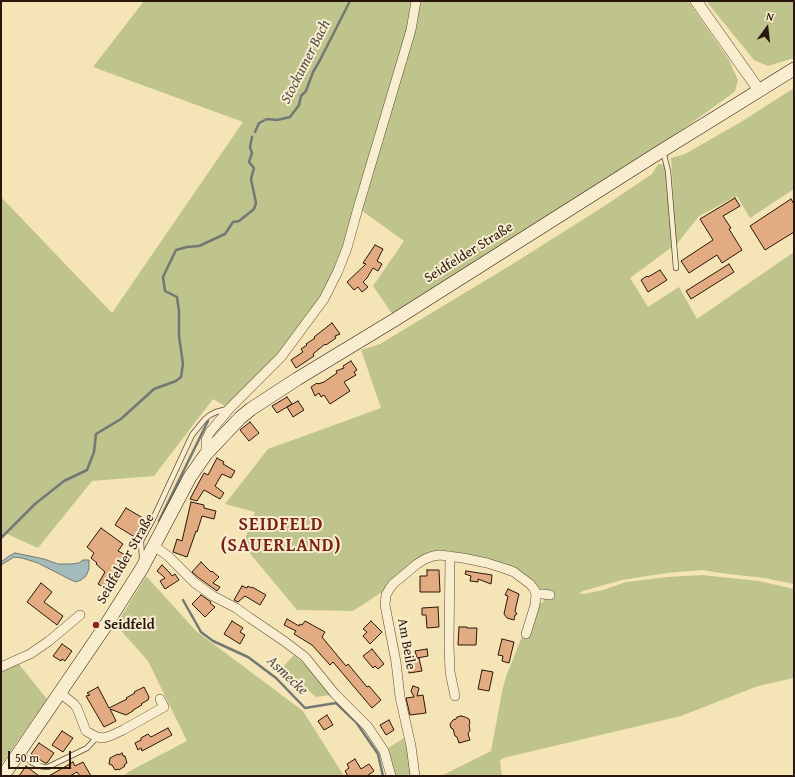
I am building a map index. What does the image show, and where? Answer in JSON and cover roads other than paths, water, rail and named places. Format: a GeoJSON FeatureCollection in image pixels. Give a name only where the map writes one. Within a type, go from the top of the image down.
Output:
{"type":"FeatureCollection","features":[{"type":"Feature","properties":{"kind":"main road","name":"Seidfelder Straße"},"geometry":{"type":"LineString","coordinates":[[3,776],[112,616],[142,568],[190,478],[206,454],[240,418],[251,409],[794,69]]}},
{"type":"Feature","properties":{"kind":"street","name":"Seidfelder Straße"},"geometry":{"type":"LineString","coordinates":[[206,454],[206,440],[210,432],[230,408],[281,357],[324,299],[338,271],[347,248],[409,37],[416,1]]}},
{"type":"Feature","properties":{"kind":"street"},"geometry":{"type":"LineString","coordinates":[[696,1],[759,90]]}},
{"type":"Feature","properties":{"kind":"street"},"geometry":{"type":"LineString","coordinates":[[154,546],[168,556],[195,583],[213,596],[246,614],[305,656],[335,694],[368,727],[384,751],[391,776]]}},
{"type":"Feature","properties":{"kind":"street","name":"Am Beile"},"geometry":{"type":"LineString","coordinates":[[415,776],[411,746],[400,697],[396,662],[385,606],[386,595],[393,584],[425,559],[440,555],[475,560],[514,572],[530,584],[536,594]]}},
{"type":"Feature","properties":{"kind":"street"},"geometry":{"type":"LineString","coordinates":[[450,556],[449,652],[450,672],[455,696]]}},
{"type":"Feature","properties":{"kind":"street"},"geometry":{"type":"LineString","coordinates":[[526,634],[535,605],[536,594],[550,595]]}},
{"type":"Feature","properties":{"kind":"street"},"geometry":{"type":"LineString","coordinates":[[1,668],[30,654],[49,641],[80,615]]}},
{"type":"Feature","properties":{"kind":"street"},"geometry":{"type":"LineString","coordinates":[[60,693],[77,708],[86,731],[96,737],[103,738],[138,722],[164,706],[160,699]]}},
{"type":"Feature","properties":{"kind":"lane"},"geometry":{"type":"LineString","coordinates":[[663,150],[668,171],[676,268]]}},
{"type":"Feature","properties":{"kind":"lane"},"geometry":{"type":"LineString","coordinates":[[142,568],[141,541],[153,519],[192,435],[204,419],[216,412],[230,408]]}},
{"type":"Feature","properties":{"kind":"lane"},"geometry":{"type":"LineString","coordinates":[[19,752],[31,762],[42,767],[48,767],[87,748],[96,737]]}},
{"type":"Feature","properties":{"kind":"water"},"geometry":{"type":"Polygon","coordinates":[[[15,553],[44,559],[58,564],[79,563],[83,560],[89,560],[89,569],[86,576],[76,582],[38,563],[22,558],[14,557],[1,565],[1,562],[15,553]]]}},
{"type":"Feature","properties":{"kind":"waterway","name":"Stockumer Bach"},"geometry":{"type":"LineString","coordinates":[[255,132],[259,123],[267,119],[277,120],[290,117],[299,105],[301,96],[306,91],[313,72],[350,1]]}},
{"type":"Feature","properties":{"kind":"waterway","name":"Stockumer Bach"},"geometry":{"type":"LineString","coordinates":[[1,538],[35,504],[64,481],[87,470],[94,452],[96,434],[121,419],[154,389],[176,381],[181,377],[183,364],[179,336],[179,311],[177,297],[165,291],[163,277],[176,250],[199,246],[225,234],[233,222],[239,221],[254,209],[256,203],[251,179],[254,168],[249,162],[252,153],[250,147],[252,137]]}},
{"type":"Feature","properties":{"kind":"waterway","name":"Asmecke"},"geometry":{"type":"LineString","coordinates":[[159,521],[208,421]]}},
{"type":"Feature","properties":{"kind":"waterway","name":"Asmecke"},"geometry":{"type":"LineString","coordinates":[[183,600],[201,632],[213,641],[248,657],[276,678],[305,708],[336,703],[356,722],[378,754],[383,776]]}},
{"type":"Feature","properties":{"kind":"place","name":"Seidfeld"},"geometry":{"type":"Point","coordinates":[96,625]}},
{"type":"Feature","properties":{"kind":"district","name":"SEIDFELD (SAUERLAND)"},"geometry":{"type":"Point","coordinates":[281,535]}}]}
